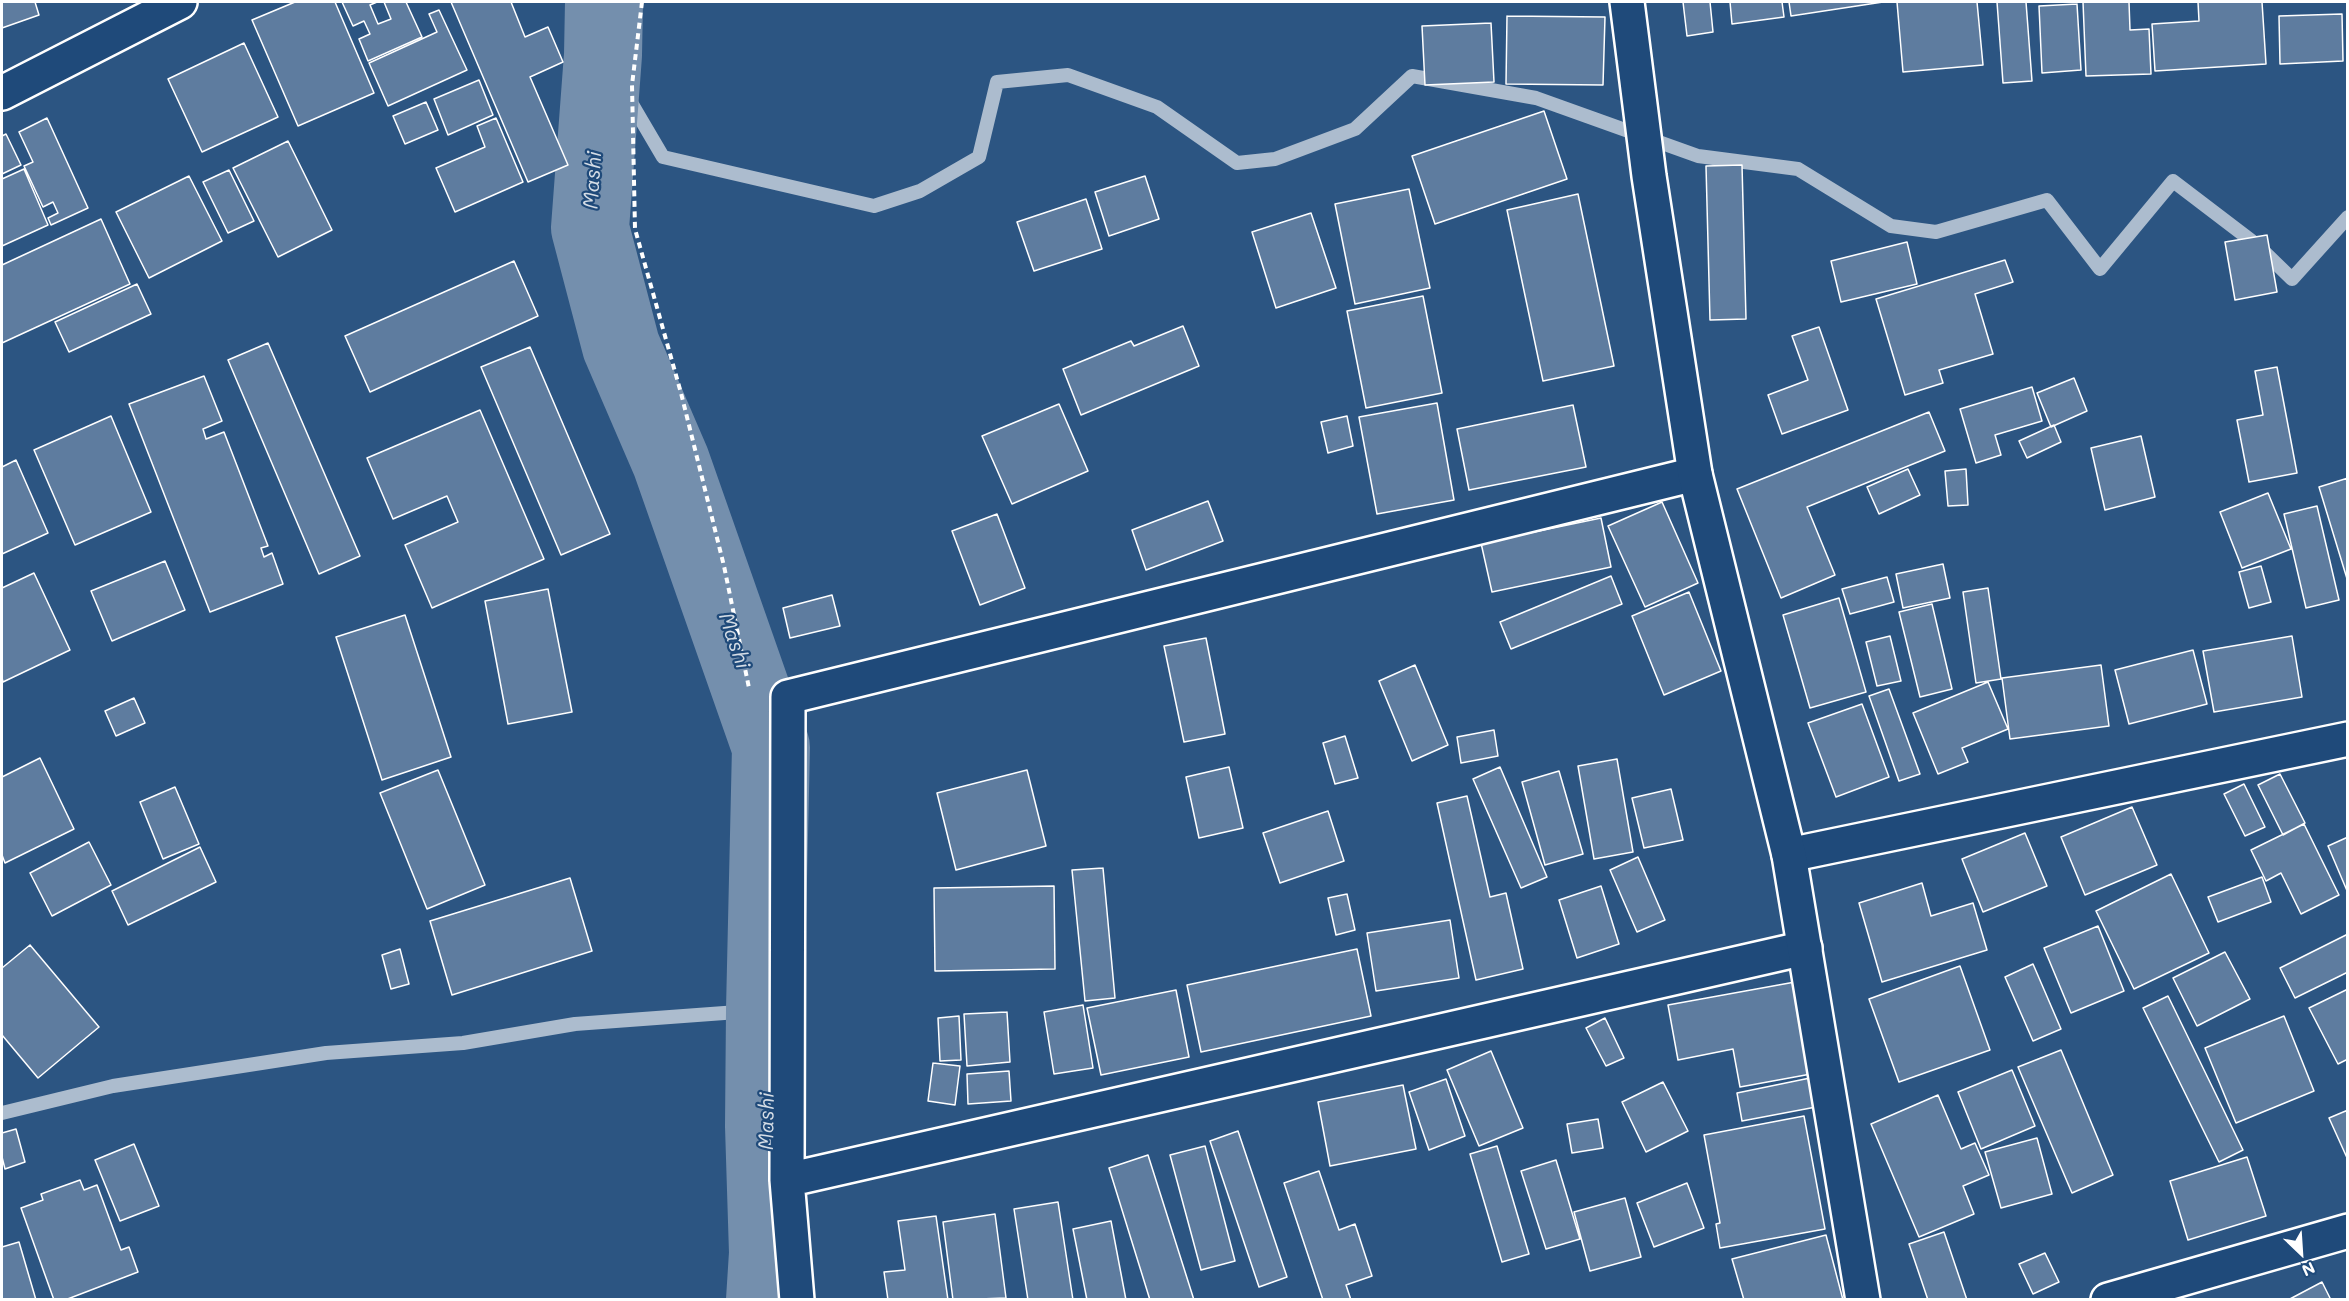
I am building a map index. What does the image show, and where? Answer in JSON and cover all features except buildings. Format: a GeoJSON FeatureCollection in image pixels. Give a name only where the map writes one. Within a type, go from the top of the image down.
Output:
{"type":"FeatureCollection","features":[{"type":"Feature","properties":{"kind":"street"},"geometry":{"type":"LineString","coordinates":[[2,93],[180,2]]}},
{"type":"Feature","properties":{"kind":"street"},"geometry":{"type":"LineString","coordinates":[[1627,2],[1649,176],[1695,474],[1789,855],[1863,1299]]}},
{"type":"Feature","properties":{"kind":"street"},"geometry":{"type":"LineString","coordinates":[[796,1299],[787,1180],[788,698],[1695,474]]}},
{"type":"Feature","properties":{"kind":"street"},"geometry":{"type":"LineString","coordinates":[[1789,855],[2348,739]]}},
{"type":"Feature","properties":{"kind":"street"},"geometry":{"type":"LineString","coordinates":[[787,1180],[1804,948]]}},
{"type":"Feature","properties":{"kind":"street"},"geometry":{"type":"LineString","coordinates":[[2108,1299],[2348,1231]]}},
{"type":"Feature","properties":{"kind":"path"},"geometry":{"type":"LineString","coordinates":[[642,2],[632,85],[635,229],[681,393],[724,566],[750,691]]}},
{"type":"Feature","properties":{"kind":"waterway","name":"Mashi"},"geometry":{"type":"LineString","coordinates":[[604,2],[603,55],[590,228],[621,346],[671,462],[771,747],[765,1010],[764,1126],[768,1253],[765,1300]]}},
{"type":"Feature","properties":{"kind":"waterway"},"geometry":{"type":"LineString","coordinates":[[603,55],[663,157],[874,206],[920,191],[979,157],[997,82],[1068,75],[1157,107],[1237,163],[1275,159],[1355,129],[1412,76],[1536,98],[1698,156],[1798,169],[1891,226],[1936,232],[2047,200],[2100,269],[2173,181],[2257,245],[2292,279],[2348,217]]}},
{"type":"Feature","properties":{"kind":"waterway"},"geometry":{"type":"LineString","coordinates":[[2,1113],[113,1086],[326,1053],[463,1043],[575,1024],[765,1010]]}}]}
